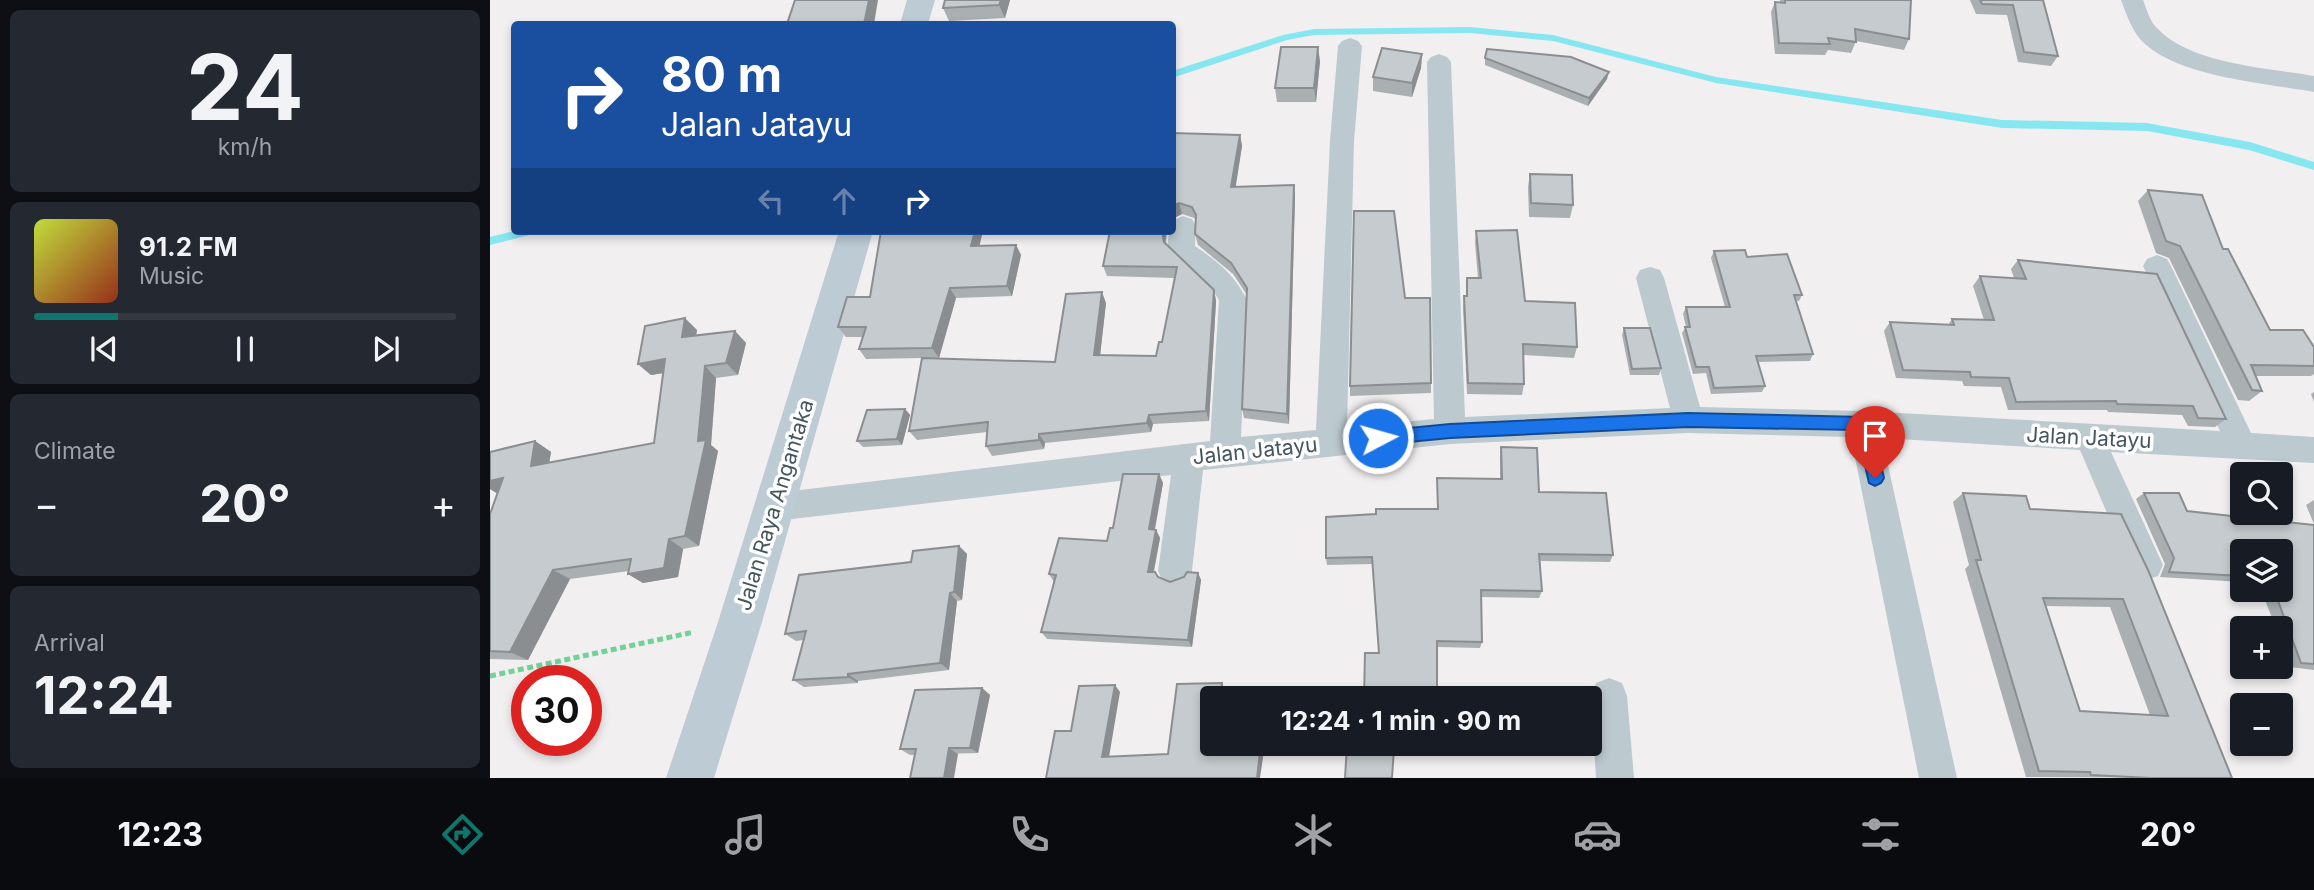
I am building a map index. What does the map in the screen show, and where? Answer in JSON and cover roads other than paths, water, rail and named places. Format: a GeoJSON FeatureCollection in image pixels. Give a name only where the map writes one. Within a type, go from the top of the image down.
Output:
{"type":"FeatureCollection","features":[{"type":"Feature","properties":{"kind":"main road"},"geometry":{"type":"LineString","coordinates":[[915,21],[921,0]]}},
{"type":"Feature","properties":{"kind":"main road","name":"Jalan Raya Angantaka"},"geometry":{"type":"LineString","coordinates":[[690,778],[775,507],[855,235]]}},
{"type":"Feature","properties":{"kind":"street"},"geometry":{"type":"LineString","coordinates":[[2132,0],[2149,35],[2174,53],[2204,63],[2314,83]]}},
{"type":"Feature","properties":{"kind":"street"},"geometry":{"type":"LineString","coordinates":[[1331,443],[1342,141],[1350,46]]}},
{"type":"Feature","properties":{"kind":"street"},"geometry":{"type":"LineString","coordinates":[[1438,62],[1450,431]]}},
{"type":"Feature","properties":{"kind":"street"},"geometry":{"type":"LineString","coordinates":[[1183,226],[1183,252],[1206,267],[1228,289],[1233,300],[1225,452]]}},
{"type":"Feature","properties":{"kind":"street"},"geometry":{"type":"LineString","coordinates":[[2157,266],[2242,446]]}},
{"type":"Feature","properties":{"kind":"street"},"geometry":{"type":"LineString","coordinates":[[1650,278],[1688,420]]}},
{"type":"Feature","properties":{"kind":"street","name":"Jalan Jatayu"},"geometry":{"type":"LineString","coordinates":[[775,507],[1189,459],[1225,452],[1450,431],[1688,420],[1864,424],[2314,450]]}},
{"type":"Feature","properties":{"kind":"street"},"geometry":{"type":"LineString","coordinates":[[1864,424],[1938,778]]}},
{"type":"Feature","properties":{"kind":"street"},"geometry":{"type":"LineString","coordinates":[[2090,439],[2146,565]]}},
{"type":"Feature","properties":{"kind":"street"},"geometry":{"type":"LineString","coordinates":[[1175,571],[1189,459]]}},
{"type":"Feature","properties":{"kind":"street"},"geometry":{"type":"LineString","coordinates":[[1609,695],[1615,778]]}},
{"type":"Feature","properties":{"kind":"waterway"},"geometry":{"type":"LineString","coordinates":[[1176,74],[1286,37],[1314,32],[1470,30],[1553,38],[1716,80],[2002,124],[2147,127],[2250,146],[2314,166]]}},
{"type":"Feature","properties":{"kind":"waterway"},"geometry":{"type":"LineString","coordinates":[[490,241],[513,235]]}}]}
